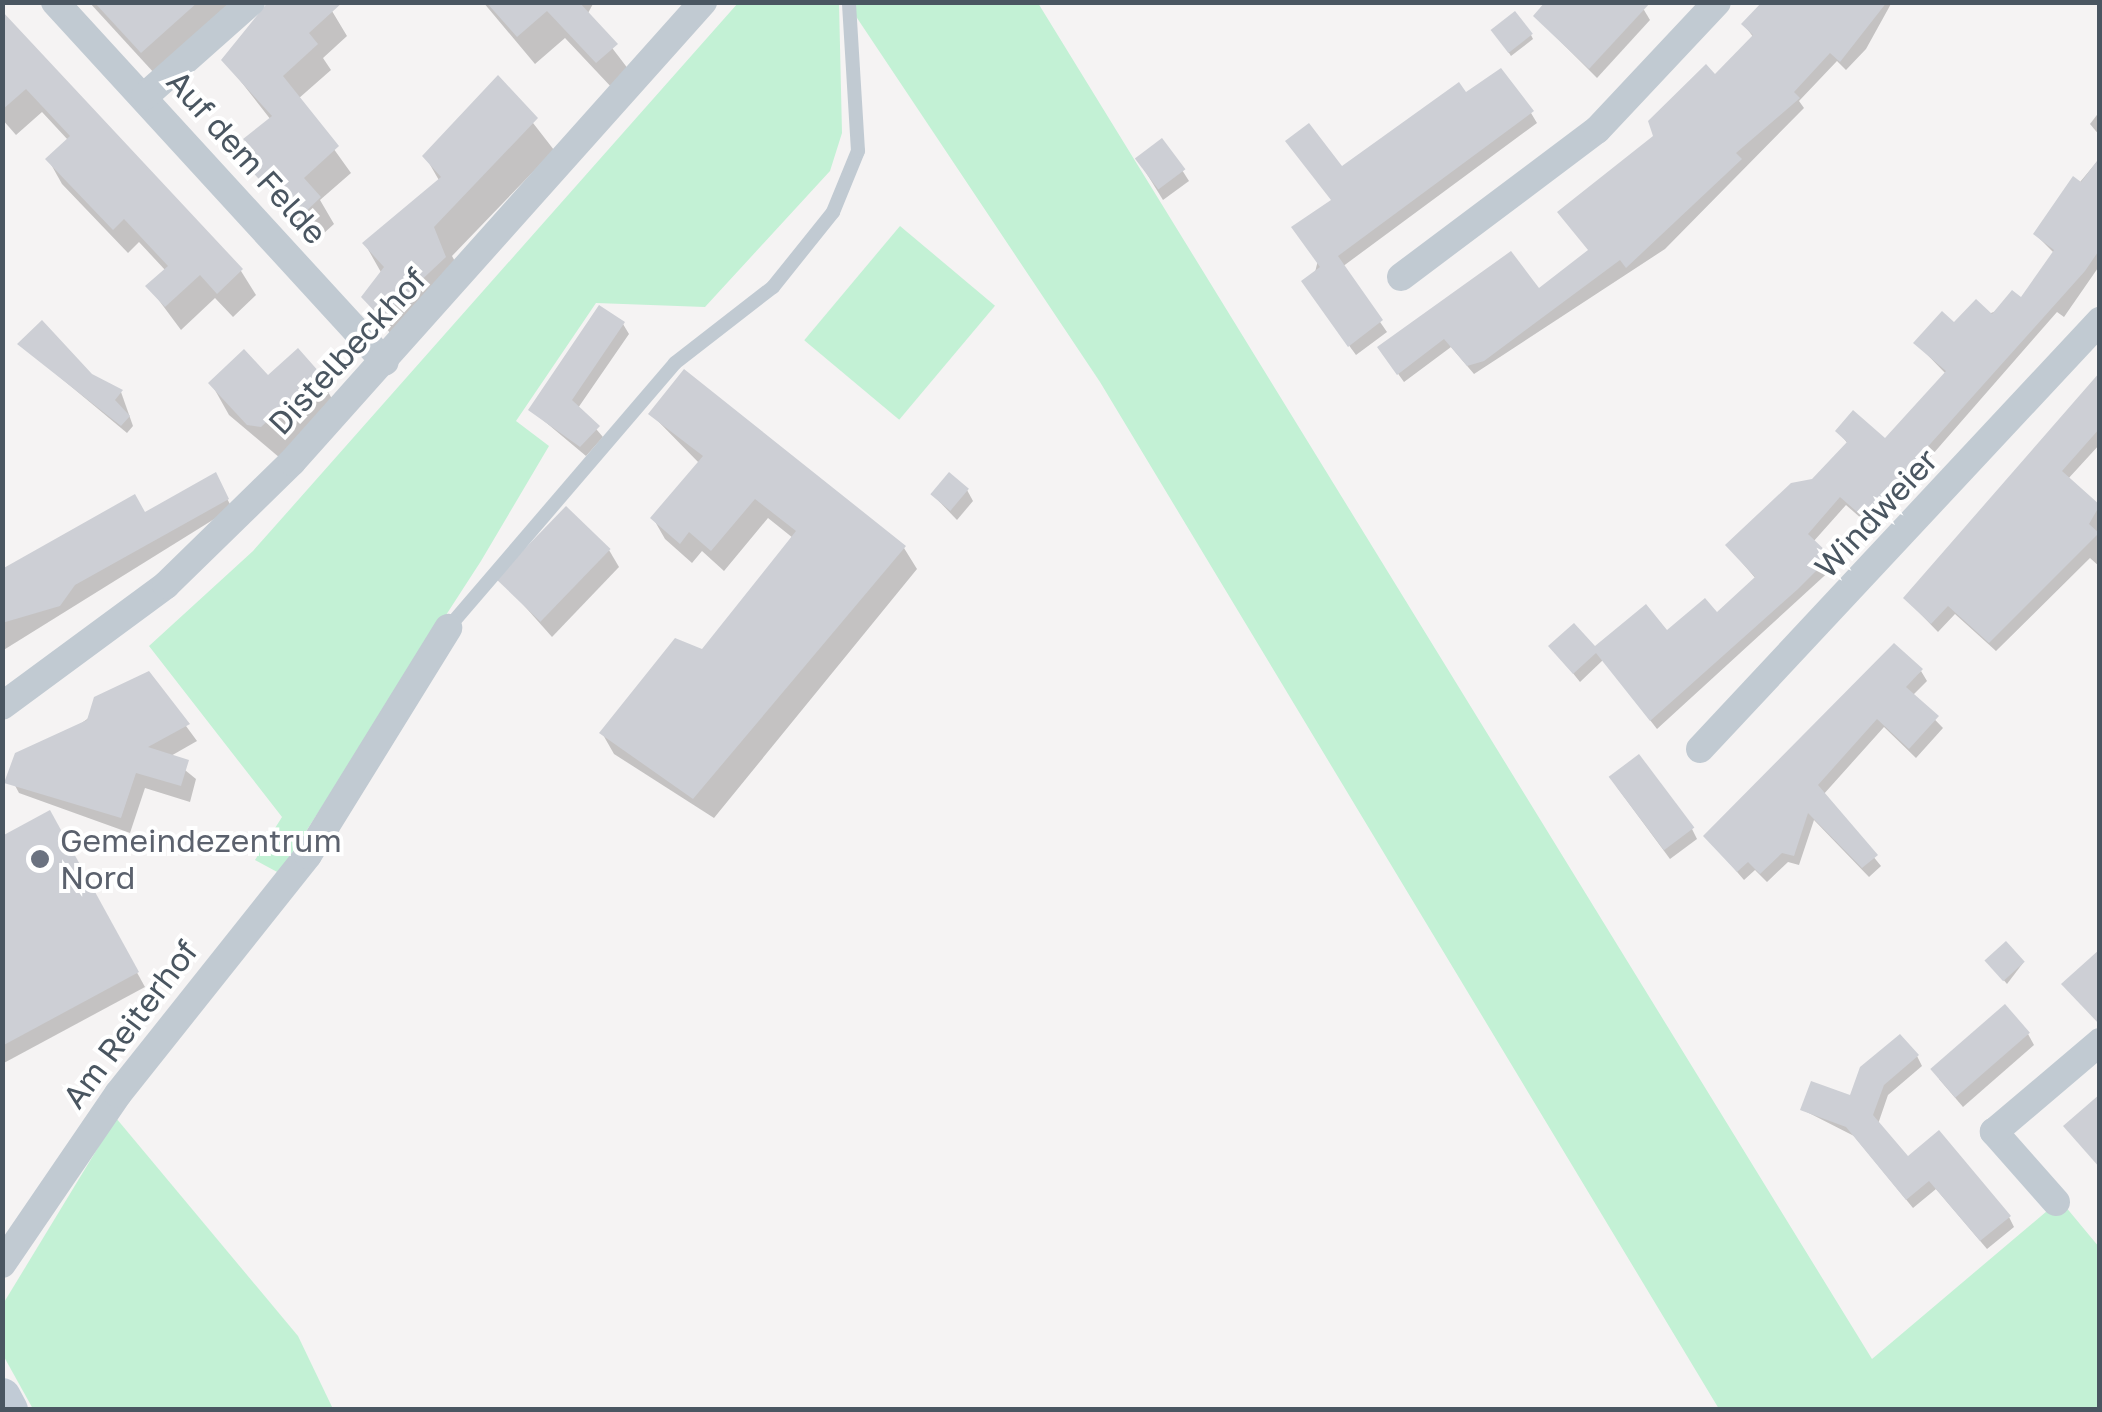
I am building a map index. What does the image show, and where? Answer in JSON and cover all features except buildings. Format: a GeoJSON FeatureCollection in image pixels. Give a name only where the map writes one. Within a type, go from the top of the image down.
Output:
{"type":"FeatureCollection","features":[{"type":"Feature","properties":{"kind":"street","name":"Auf dem Felde"},"geometry":{"type":"LineString","coordinates":[[54,2],[145,96],[385,362]]}},
{"type":"Feature","properties":{"kind":"street"},"geometry":{"type":"LineString","coordinates":[[145,96],[251,2]]}},
{"type":"Feature","properties":{"kind":"street","name":"Distelbeckhof"},"geometry":{"type":"LineString","coordinates":[[2,706],[166,585],[385,362],[703,2]]}},
{"type":"Feature","properties":{"kind":"street"},"geometry":{"type":"LineString","coordinates":[[1401,277],[1597,130],[1717,2]]}},
{"type":"Feature","properties":{"kind":"street","name":"Windweier"},"geometry":{"type":"LineString","coordinates":[[1700,749],[2100,321]]}},
{"type":"Feature","properties":{"kind":"street","name":"Am Reiterhof"},"geometry":{"type":"LineString","coordinates":[[2,1264],[118,1094],[308,855],[448,628]]}},
{"type":"Feature","properties":{"kind":"street"},"geometry":{"type":"LineString","coordinates":[[2056,1202],[1994,1132],[2100,1042]]}},
{"type":"Feature","properties":{"kind":"street"},"geometry":{"type":"LineString","coordinates":[[2,1398],[9,1410]]}},
{"type":"Feature","properties":{"kind":"lane"},"geometry":{"type":"LineString","coordinates":[[448,628],[674,363],[772,287],[834,212],[858,151],[849,2]]}},
{"type":"Feature","properties":{"kind":"green space"},"geometry":{"type":"Polygon","coordinates":[[[738,3],[839,3],[842,133],[830,171],[705,307],[596,303],[516,421],[549,446],[481,561],[279,873],[255,860],[282,817],[149,646],[253,551],[738,3]]]}},
{"type":"Feature","properties":{"kind":"green space"},"geometry":{"type":"Polygon","coordinates":[[[847,3],[1038,3],[1872,1359],[2060,1200],[2099,1247],[2099,1409],[1719,1409],[1100,382],[847,3]]]}},
{"type":"Feature","properties":{"kind":"green space"},"geometry":{"type":"Polygon","coordinates":[[[900,226],[995,306],[899,420],[804,340],[900,226]]]}},
{"type":"Feature","properties":{"kind":"green space"},"geometry":{"type":"Polygon","coordinates":[[[116,1118],[298,1336],[333,1409],[33,1409],[3,1355],[3,1304],[116,1118]]]}},
{"type":"Feature","properties":{"kind":"place","name":"Gemeindezentrum Nord"},"geometry":{"type":"Point","coordinates":[40,859]}}]}
